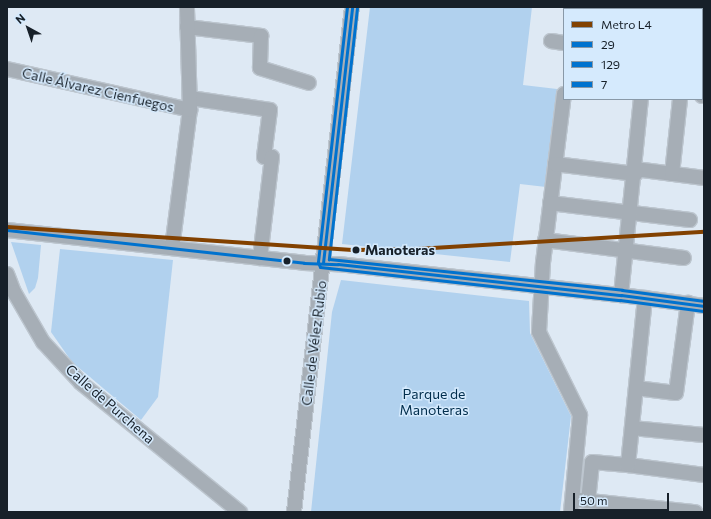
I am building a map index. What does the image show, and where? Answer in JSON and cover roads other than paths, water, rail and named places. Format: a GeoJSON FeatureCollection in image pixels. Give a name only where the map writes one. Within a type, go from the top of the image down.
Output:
{"type":"FeatureCollection","features":[{"type":"Feature","properties":{"kind":"street"},"geometry":{"type":"LineString","coordinates":[[172,248],[190,104],[187,7]]}},
{"type":"Feature","properties":{"kind":"street","name":"Calle de Vélez Rubio"},"geometry":{"type":"LineString","coordinates":[[294,512],[352,7]]}},
{"type":"Feature","properties":{"kind":"street"},"geometry":{"type":"LineString","coordinates":[[187,27],[261,36],[260,68],[309,83]]}},
{"type":"Feature","properties":{"kind":"street","name":"Calle Álvarez Cienfuegos"},"geometry":{"type":"LineString","coordinates":[[7,69],[190,104],[270,110],[264,158],[272,158],[260,258]]}},
{"type":"Feature","properties":{"kind":"street"},"geometry":{"type":"LineString","coordinates":[[563,100],[541,286],[539,332],[580,416],[571,506],[588,501],[614,508],[695,512]]}},
{"type":"Feature","properties":{"kind":"street"},"geometry":{"type":"LineString","coordinates":[[621,295],[635,171],[641,100]]}},
{"type":"Feature","properties":{"kind":"street"},"geometry":{"type":"LineString","coordinates":[[672,174],[680,100]]}},
{"type":"Feature","properties":{"kind":"street"},"geometry":{"type":"LineString","coordinates":[[555,164],[704,178]]}},
{"type":"Feature","properties":{"kind":"street"},"geometry":{"type":"LineString","coordinates":[[550,203],[690,220]]}},
{"type":"Feature","properties":{"kind":"street"},"geometry":{"type":"LineString","coordinates":[[7,230],[304,263],[323,263],[541,286],[704,306]]}},
{"type":"Feature","properties":{"kind":"street"},"geometry":{"type":"LineString","coordinates":[[546,240],[684,258]]}},
{"type":"Feature","properties":{"kind":"street","name":"Calle de Purchena"},"geometry":{"type":"LineString","coordinates":[[7,274],[14,292],[43,342],[81,383],[240,512]]}},
{"type":"Feature","properties":{"kind":"street"},"geometry":{"type":"LineString","coordinates":[[628,465],[645,298]]}},
{"type":"Feature","properties":{"kind":"street"},"geometry":{"type":"LineString","coordinates":[[636,388],[676,393],[688,304]]}},
{"type":"Feature","properties":{"kind":"street"},"geometry":{"type":"LineString","coordinates":[[632,428],[704,435]]}},
{"type":"Feature","properties":{"kind":"street"},"geometry":{"type":"LineString","coordinates":[[588,501],[592,462],[704,475]]}},
{"type":"Feature","properties":{"kind":"metro line","name":"L4"},"geometry":{"type":"LineString","coordinates":[[7,227],[356,250],[416,249],[704,232]]}},
{"type":"Feature","properties":{"kind":"place","name":"Manoteras"},"geometry":{"type":"Point","coordinates":[356,250]}},
{"type":"Feature","properties":{"kind":"park label","name":"Parque de Manoteras"},"geometry":{"type":"Point","coordinates":[434,402]}}]}
